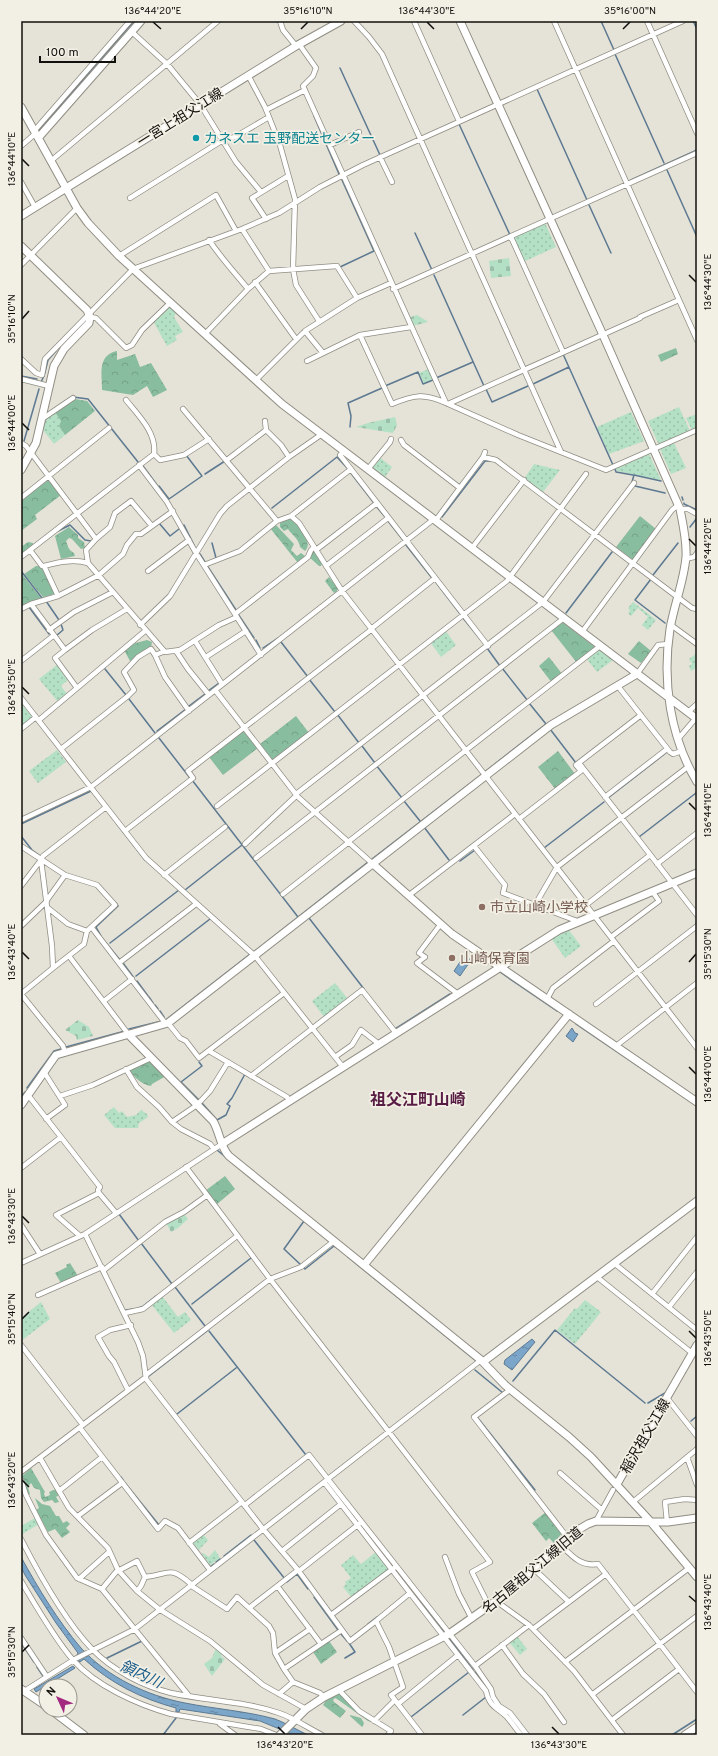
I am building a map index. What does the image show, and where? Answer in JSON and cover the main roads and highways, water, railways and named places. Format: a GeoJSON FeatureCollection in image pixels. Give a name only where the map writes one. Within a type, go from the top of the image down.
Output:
{"type":"FeatureCollection","features":[{"type":"Feature","properties":{"kind":"water"},"geometry":{"type":"Polygon","coordinates":[[[464,956],[471,960],[460,976],[454,971],[464,956]]]}},
{"type":"Feature","properties":{"kind":"water"},"geometry":{"type":"Polygon","coordinates":[[[572,1028],[575,1033],[578,1034],[573,1042],[566,1036],[572,1028]]]}},
{"type":"Feature","properties":{"kind":"water"},"geometry":{"type":"Polygon","coordinates":[[[532,1339],[535,1342],[512,1370],[504,1364],[505,1360],[532,1339]]]}},
{"type":"Feature","properties":{"kind":"water"},"geometry":{"type":"Polygon","coordinates":[[[21,1557],[64,1627],[81,1648],[103,1668],[129,1684],[157,1696],[185,1703],[275,1719],[308,1735],[294,1735],[260,1721],[180,1709],[179,1712],[176,1712],[176,1708],[139,1695],[116,1683],[84,1659],[80,1662],[76,1657],[78,1653],[56,1623],[25,1575],[21,1567],[21,1557]]]}},
{"type":"Feature","properties":{"kind":"water"},"geometry":{"type":"Polygon","coordinates":[[[73,1666],[75,1668],[59,1678],[53,1678],[73,1666]]]}},
{"type":"Feature","properties":{"kind":"water"},"geometry":{"type":"Polygon","coordinates":[[[38,1687],[38,1691],[36,1692],[34,1689],[38,1687]]]}},
{"type":"Feature","properties":{"kind":"waterway"},"geometry":{"type":"LineString","coordinates":[[39,130],[134,21]]}},
{"type":"Feature","properties":{"kind":"waterway"},"geometry":{"type":"LineString","coordinates":[[601,21],[614,50]]}},
{"type":"Feature","properties":{"kind":"waterway"},"geometry":{"type":"LineString","coordinates":[[693,21],[697,29]]}},
{"type":"Feature","properties":{"kind":"waterway"},"geometry":{"type":"LineString","coordinates":[[615,54],[664,163]]}},
{"type":"Feature","properties":{"kind":"waterway"},"geometry":{"type":"LineString","coordinates":[[340,68],[380,155]]}},
{"type":"Feature","properties":{"kind":"waterway"},"geometry":{"type":"LineString","coordinates":[[537,89],[587,200]]}},
{"type":"Feature","properties":{"kind":"waterway"},"geometry":{"type":"LineString","coordinates":[[314,116],[339,174]]}},
{"type":"Feature","properties":{"kind":"waterway"},"geometry":{"type":"LineString","coordinates":[[459,124],[510,235]]}},
{"type":"Feature","properties":{"kind":"waterway"},"geometry":{"type":"LineString","coordinates":[[631,180],[697,150]]}},
{"type":"Feature","properties":{"kind":"waterway"},"geometry":{"type":"LineString","coordinates":[[667,170],[697,237]]}},
{"type":"Feature","properties":{"kind":"waterway"},"geometry":{"type":"LineString","coordinates":[[340,267],[374,251],[342,180]]}},
{"type":"Feature","properties":{"kind":"waterway"},"geometry":{"type":"LineString","coordinates":[[589,205],[611,253]]}},
{"type":"Feature","properties":{"kind":"waterway"},"geometry":{"type":"LineString","coordinates":[[415,233],[432,270]]}},
{"type":"Feature","properties":{"kind":"waterway"},"geometry":{"type":"LineString","coordinates":[[434,275],[484,386]]}},
{"type":"Feature","properties":{"kind":"waterway"},"geometry":{"type":"LineString","coordinates":[[41,382],[48,360],[56,351]]}},
{"type":"Feature","properties":{"kind":"waterway"},"geometry":{"type":"LineString","coordinates":[[563,354],[613,465]]}},
{"type":"Feature","properties":{"kind":"waterway"},"geometry":{"type":"LineString","coordinates":[[436,378],[473,362]]}},
{"type":"Feature","properties":{"kind":"waterway"},"geometry":{"type":"LineString","coordinates":[[533,384],[569,367]]}},
{"type":"Feature","properties":{"kind":"waterway"},"geometry":{"type":"LineString","coordinates":[[385,386],[418,372],[423,384],[433,380]]}},
{"type":"Feature","properties":{"kind":"waterway"},"geometry":{"type":"LineString","coordinates":[[21,376],[37,379]]}},
{"type":"Feature","properties":{"kind":"waterway"},"geometry":{"type":"LineString","coordinates":[[486,389],[492,402],[528,386]]}},
{"type":"Feature","properties":{"kind":"waterway"},"geometry":{"type":"LineString","coordinates":[[350,427],[351,416],[348,403],[382,388]]}},
{"type":"Feature","properties":{"kind":"waterway"},"geometry":{"type":"LineString","coordinates":[[24,441],[39,389]]}},
{"type":"Feature","properties":{"kind":"waterway"},"geometry":{"type":"LineString","coordinates":[[73,397],[88,399],[138,462]]}},
{"type":"Feature","properties":{"kind":"waterway"},"geometry":{"type":"LineString","coordinates":[[159,486],[169,499],[202,476],[186,455]]}},
{"type":"Feature","properties":{"kind":"waterway"},"geometry":{"type":"LineString","coordinates":[[272,508],[337,457],[348,469]]}},
{"type":"Feature","properties":{"kind":"waterway"},"geometry":{"type":"LineString","coordinates":[[205,474],[225,461]]}},
{"type":"Feature","properties":{"kind":"waterway"},"geometry":{"type":"LineString","coordinates":[[442,517],[485,461],[492,461]]}},
{"type":"Feature","properties":{"kind":"waterway"},"geometry":{"type":"LineString","coordinates":[[143,466],[157,485]]}},
{"type":"Feature","properties":{"kind":"waterway"},"geometry":{"type":"LineString","coordinates":[[615,469],[616,472],[633,475]]}},
{"type":"Feature","properties":{"kind":"waterway"},"geometry":{"type":"LineString","coordinates":[[350,472],[374,503]]}},
{"type":"Feature","properties":{"kind":"waterway"},"geometry":{"type":"LineString","coordinates":[[632,482],[634,475],[661,481]]}},
{"type":"Feature","properties":{"kind":"waterway"},"geometry":{"type":"LineString","coordinates":[[635,486],[665,493]]}},
{"type":"Feature","properties":{"kind":"waterway"},"geometry":{"type":"LineString","coordinates":[[684,503],[697,510]]}},
{"type":"Feature","properties":{"kind":"waterway"},"geometry":{"type":"LineString","coordinates":[[376,506],[386,518]]}},
{"type":"Feature","properties":{"kind":"waterway"},"geometry":{"type":"LineString","coordinates":[[690,527],[697,518]]}},
{"type":"Feature","properties":{"kind":"waterway"},"geometry":{"type":"LineString","coordinates":[[388,521],[403,540]]}},
{"type":"Feature","properties":{"kind":"waterway"},"geometry":{"type":"LineString","coordinates":[[159,523],[170,536],[179,529]]}},
{"type":"Feature","properties":{"kind":"waterway"},"geometry":{"type":"LineString","coordinates":[[58,531],[70,525],[85,540],[91,541]]}},
{"type":"Feature","properties":{"kind":"waterway"},"geometry":{"type":"LineString","coordinates":[[184,525],[194,545]]}},
{"type":"Feature","properties":{"kind":"waterway"},"geometry":{"type":"LineString","coordinates":[[212,543],[216,558],[214,559]]}},
{"type":"Feature","properties":{"kind":"waterway"},"geometry":{"type":"LineString","coordinates":[[653,575],[678,543]]}},
{"type":"Feature","properties":{"kind":"waterway"},"geometry":{"type":"LineString","coordinates":[[406,545],[432,578]]}},
{"type":"Feature","properties":{"kind":"waterway"},"geometry":{"type":"LineString","coordinates":[[566,613],[612,552]]}},
{"type":"Feature","properties":{"kind":"waterway"},"geometry":{"type":"LineString","coordinates":[[200,554],[205,562]]}},
{"type":"Feature","properties":{"kind":"waterway"},"geometry":{"type":"LineString","coordinates":[[208,567],[236,610]]}},
{"type":"Feature","properties":{"kind":"waterway"},"geometry":{"type":"LineString","coordinates":[[21,571],[42,598]]}},
{"type":"Feature","properties":{"kind":"waterway"},"geometry":{"type":"LineString","coordinates":[[651,579],[635,600],[665,623]]}},
{"type":"Feature","properties":{"kind":"waterway"},"geometry":{"type":"LineString","coordinates":[[435,581],[461,615]]}},
{"type":"Feature","properties":{"kind":"waterway"},"geometry":{"type":"LineString","coordinates":[[28,603],[38,600]]}},
{"type":"Feature","properties":{"kind":"waterway"},"geometry":{"type":"LineString","coordinates":[[46,601],[59,620]]}},
{"type":"Feature","properties":{"kind":"waterway"},"geometry":{"type":"LineString","coordinates":[[29,607],[49,634]]}},
{"type":"Feature","properties":{"kind":"waterway"},"geometry":{"type":"LineString","coordinates":[[238,614],[254,638]]}},
{"type":"Feature","properties":{"kind":"waterway"},"geometry":{"type":"LineString","coordinates":[[463,618],[481,640]]}},
{"type":"Feature","properties":{"kind":"waterway"},"geometry":{"type":"LineString","coordinates":[[56,636],[63,630],[61,624]]}},
{"type":"Feature","properties":{"kind":"waterway"},"geometry":{"type":"LineString","coordinates":[[263,648],[278,638]]}},
{"type":"Feature","properties":{"kind":"waterway"},"geometry":{"type":"LineString","coordinates":[[256,640],[260,648]]}},
{"type":"Feature","properties":{"kind":"waterway"},"geometry":{"type":"LineString","coordinates":[[281,642],[308,677]]}},
{"type":"Feature","properties":{"kind":"waterway"},"geometry":{"type":"LineString","coordinates":[[487,648],[500,666]]}},
{"type":"Feature","properties":{"kind":"waterway"},"geometry":{"type":"LineString","coordinates":[[502,668],[528,701]]}},
{"type":"Feature","properties":{"kind":"waterway"},"geometry":{"type":"LineString","coordinates":[[105,669],[126,695]]}},
{"type":"Feature","properties":{"kind":"waterway"},"geometry":{"type":"LineString","coordinates":[[309,679],[335,712]]}},
{"type":"Feature","properties":{"kind":"waterway"},"geometry":{"type":"LineString","coordinates":[[208,691],[219,683]]}},
{"type":"Feature","properties":{"kind":"waterway"},"geometry":{"type":"LineString","coordinates":[[189,706],[205,694]]}},
{"type":"Feature","properties":{"kind":"waterway"},"geometry":{"type":"LineString","coordinates":[[129,699],[155,733]]}},
{"type":"Feature","properties":{"kind":"waterway"},"geometry":{"type":"LineString","coordinates":[[486,771],[546,724],[529,703]]}},
{"type":"Feature","properties":{"kind":"waterway"},"geometry":{"type":"LineString","coordinates":[[157,731],[186,709]]}},
{"type":"Feature","properties":{"kind":"waterway"},"geometry":{"type":"LineString","coordinates":[[337,714],[359,743]]}},
{"type":"Feature","properties":{"kind":"waterway"},"geometry":{"type":"LineString","coordinates":[[550,729],[576,763]]}},
{"type":"Feature","properties":{"kind":"waterway"},"geometry":{"type":"LineString","coordinates":[[159,738],[190,778]]}},
{"type":"Feature","properties":{"kind":"waterway"},"geometry":{"type":"LineString","coordinates":[[362,746],[375,763]]}},
{"type":"Feature","properties":{"kind":"waterway"},"geometry":{"type":"LineString","coordinates":[[608,798],[667,752]]}},
{"type":"Feature","properties":{"kind":"waterway"},"geometry":{"type":"LineString","coordinates":[[376,765],[402,798]]}},
{"type":"Feature","properties":{"kind":"waterway"},"geometry":{"type":"LineString","coordinates":[[372,859],[481,775]]}},
{"type":"Feature","properties":{"kind":"waterway"},"geometry":{"type":"LineString","coordinates":[[192,780],[298,917]]}},
{"type":"Feature","properties":{"kind":"waterway"},"geometry":{"type":"LineString","coordinates":[[21,824],[91,791],[92,792]]}},
{"type":"Feature","properties":{"kind":"waterway"},"geometry":{"type":"LineString","coordinates":[[639,837],[696,793]]}},
{"type":"Feature","properties":{"kind":"waterway"},"geometry":{"type":"LineString","coordinates":[[404,801],[420,821]]}},
{"type":"Feature","properties":{"kind":"waterway"},"geometry":{"type":"LineString","coordinates":[[544,848],[604,802]]}},
{"type":"Feature","properties":{"kind":"waterway"},"geometry":{"type":"LineString","coordinates":[[117,824],[145,860]]}},
{"type":"Feature","properties":{"kind":"waterway"},"geometry":{"type":"LineString","coordinates":[[424,827],[449,860]]}},
{"type":"Feature","properties":{"kind":"waterway"},"geometry":{"type":"LineString","coordinates":[[21,836],[32,850],[39,855]]}},
{"type":"Feature","properties":{"kind":"waterway"},"geometry":{"type":"LineString","coordinates":[[185,890],[242,845]]}},
{"type":"Feature","properties":{"kind":"waterway"},"geometry":{"type":"LineString","coordinates":[[460,861],[475,850]]}},
{"type":"Feature","properties":{"kind":"waterway"},"geometry":{"type":"LineString","coordinates":[[255,951],[368,862]]}},
{"type":"Feature","properties":{"kind":"waterway"},"geometry":{"type":"LineString","coordinates":[[110,943],[179,890]]}},
{"type":"Feature","properties":{"kind":"waterway"},"geometry":{"type":"LineString","coordinates":[[101,936],[96,927],[118,906],[116,903]]}},
{"type":"Feature","properties":{"kind":"waterway"},"geometry":{"type":"LineString","coordinates":[[309,918],[364,989]]}},
{"type":"Feature","properties":{"kind":"waterway"},"geometry":{"type":"LineString","coordinates":[[136,976],[210,919]]}},
{"type":"Feature","properties":{"kind":"waterway"},"geometry":{"type":"LineString","coordinates":[[102,938],[120,960]]}},
{"type":"Feature","properties":{"kind":"waterway"},"geometry":{"type":"LineString","coordinates":[[167,1019],[249,955]]}},
{"type":"Feature","properties":{"kind":"waterway"},"geometry":{"type":"LineString","coordinates":[[123,963],[134,978]]}},
{"type":"Feature","properties":{"kind":"waterway"},"geometry":{"type":"LineString","coordinates":[[500,972],[557,1011]]}},
{"type":"Feature","properties":{"kind":"waterway"},"geometry":{"type":"LineString","coordinates":[[137,981],[148,996]]}},
{"type":"Feature","properties":{"kind":"waterway"},"geometry":{"type":"LineString","coordinates":[[395,1029],[450,994]]}},
{"type":"Feature","properties":{"kind":"waterway"},"geometry":{"type":"LineString","coordinates":[[149,997],[153,1003]]}},
{"type":"Feature","properties":{"kind":"waterway"},"geometry":{"type":"LineString","coordinates":[[155,1005],[158,1009]]}},
{"type":"Feature","properties":{"kind":"waterway"},"geometry":{"type":"LineString","coordinates":[[160,1011],[164,1017]]}},
{"type":"Feature","properties":{"kind":"waterway"},"geometry":{"type":"LineString","coordinates":[[129,1029],[162,1021]]}},
{"type":"Feature","properties":{"kind":"waterway"},"geometry":{"type":"LineString","coordinates":[[576,1024],[697,1106]]}},
{"type":"Feature","properties":{"kind":"waterway"},"geometry":{"type":"LineString","coordinates":[[66,1047],[125,1031]]}},
{"type":"Feature","properties":{"kind":"waterway"},"geometry":{"type":"LineString","coordinates":[[27,1088],[54,1051],[61,1049]]}},
{"type":"Feature","properties":{"kind":"waterway"},"geometry":{"type":"LineString","coordinates":[[199,1062],[202,1066],[181,1082],[199,1100]]}},
{"type":"Feature","properties":{"kind":"waterway"},"geometry":{"type":"LineString","coordinates":[[202,1103],[217,1120],[226,1115],[230,1106],[227,1104],[232,1098],[245,1074]]}},
{"type":"Feature","properties":{"kind":"waterway"},"geometry":{"type":"LineString","coordinates":[[21,1097],[25,1092]]}},
{"type":"Feature","properties":{"kind":"waterway"},"geometry":{"type":"LineString","coordinates":[[217,1150],[228,1159]]}},
{"type":"Feature","properties":{"kind":"waterway"},"geometry":{"type":"LineString","coordinates":[[119,1214],[139,1241]]}},
{"type":"Feature","properties":{"kind":"waterway"},"geometry":{"type":"LineString","coordinates":[[301,1265],[284,1249],[304,1221],[303,1220]]}},
{"type":"Feature","properties":{"kind":"waterway"},"geometry":{"type":"LineString","coordinates":[[141,1243],[172,1284]]}},
{"type":"Feature","properties":{"kind":"waterway"},"geometry":{"type":"LineString","coordinates":[[304,1268],[305,1269],[334,1246],[339,1249]]}},
{"type":"Feature","properties":{"kind":"waterway"},"geometry":{"type":"LineString","coordinates":[[348,1257],[475,1360]]}},
{"type":"Feature","properties":{"kind":"waterway"},"geometry":{"type":"LineString","coordinates":[[192,1304],[251,1258]]}},
{"type":"Feature","properties":{"kind":"waterway"},"geometry":{"type":"LineString","coordinates":[[175,1287],[205,1326]]}},
{"type":"Feature","properties":{"kind":"waterway"},"geometry":{"type":"LineString","coordinates":[[138,1308],[142,1307],[156,1296]]}},
{"type":"Feature","properties":{"kind":"waterway"},"geometry":{"type":"LineString","coordinates":[[126,1310],[134,1309]]}},
{"type":"Feature","properties":{"kind":"waterway"},"geometry":{"type":"LineString","coordinates":[[513,1381],[555,1330],[645,1403]]}},
{"type":"Feature","properties":{"kind":"waterway"},"geometry":{"type":"LineString","coordinates":[[149,1376],[207,1331]]}},
{"type":"Feature","properties":{"kind":"waterway"},"geometry":{"type":"LineString","coordinates":[[209,1331],[306,1455]]}},
{"type":"Feature","properties":{"kind":"waterway"},"geometry":{"type":"LineString","coordinates":[[177,1414],[236,1368]]}},
{"type":"Feature","properties":{"kind":"waterway"},"geometry":{"type":"LineString","coordinates":[[475,1370],[503,1393]]}},
{"type":"Feature","properties":{"kind":"waterway"},"geometry":{"type":"LineString","coordinates":[[648,1403],[665,1393]]}},
{"type":"Feature","properties":{"kind":"waterway"},"geometry":{"type":"LineString","coordinates":[[691,1421],[697,1416]]}},
{"type":"Feature","properties":{"kind":"waterway"},"geometry":{"type":"LineString","coordinates":[[477,1417],[535,1490]]}},
{"type":"Feature","properties":{"kind":"waterway"},"geometry":{"type":"LineString","coordinates":[[125,1483],[159,1525]]}},
{"type":"Feature","properties":{"kind":"waterway"},"geometry":{"type":"LineString","coordinates":[[328,1483],[359,1522]]}},
{"type":"Feature","properties":{"kind":"waterway"},"geometry":{"type":"LineString","coordinates":[[361,1525],[393,1567]]}},
{"type":"Feature","properties":{"kind":"waterway"},"geometry":{"type":"LineString","coordinates":[[224,1556],[251,1535]]}},
{"type":"Feature","properties":{"kind":"waterway"},"geometry":{"type":"LineString","coordinates":[[254,1540],[285,1579]]}},
{"type":"Feature","properties":{"kind":"waterway"},"geometry":{"type":"LineString","coordinates":[[216,1562],[220,1559]]}},
{"type":"Feature","properties":{"kind":"waterway"},"geometry":{"type":"LineString","coordinates":[[209,1565],[210,1567],[214,1564]]}},
{"type":"Feature","properties":{"kind":"waterway"},"geometry":{"type":"LineString","coordinates":[[395,1569],[445,1632]]}},
{"type":"Feature","properties":{"kind":"waterway"},"geometry":{"type":"LineString","coordinates":[[287,1582],[297,1574],[308,1589]]}},
{"type":"Feature","properties":{"kind":"waterway"},"geometry":{"type":"LineString","coordinates":[[314,1597],[338,1630]]}},
{"type":"Feature","properties":{"kind":"waterway"},"geometry":{"type":"LineString","coordinates":[[368,1624],[377,1617]]}},
{"type":"Feature","properties":{"kind":"waterway"},"geometry":{"type":"LineString","coordinates":[[341,1634],[347,1641]]}},
{"type":"Feature","properties":{"kind":"waterway"},"geometry":{"type":"LineString","coordinates":[[449,1638],[473,1670]]}},
{"type":"Feature","properties":{"kind":"waterway","name":"領内川"},"geometry":{"type":"LineString","coordinates":[[107,1658],[142,1641]]}},
{"type":"Feature","properties":{"kind":"waterway"},"geometry":{"type":"LineString","coordinates":[[345,1658],[355,1652],[349,1643]]}},
{"type":"Feature","properties":{"kind":"waterway"},"geometry":{"type":"LineString","coordinates":[[24,1647],[34,1662]]}},
{"type":"Feature","properties":{"kind":"waterway"},"geometry":{"type":"LineString","coordinates":[[37,1667],[43,1676]]}},
{"type":"Feature","properties":{"kind":"waterway"},"geometry":{"type":"LineString","coordinates":[[411,1717],[469,1672]]}},
{"type":"Feature","properties":{"kind":"waterway"},"geometry":{"type":"LineString","coordinates":[[475,1672],[489,1690],[493,1702]]}},
{"type":"Feature","properties":{"kind":"waterway"},"geometry":{"type":"LineString","coordinates":[[463,1715],[486,1697]]}},
{"type":"Feature","properties":{"kind":"waterway"},"geometry":{"type":"LineString","coordinates":[[163,1735],[176,1718]]}},
{"type":"Feature","properties":{"kind":"waterway"},"geometry":{"type":"LineString","coordinates":[[672,1735],[697,1719]]}},
{"type":"Feature","properties":{"kind":"waterway"},"geometry":{"type":"LineString","coordinates":[[518,1728],[524,1735]]}},
{"type":"Feature","properties":{"kind":"place","name":"カネスエ 玉野配送センター"},"geometry":{"type":"Point","coordinates":[196,138]}},
{"type":"Feature","properties":{"kind":"place","name":"市立山崎小学校"},"geometry":{"type":"Point","coordinates":[482,907]}},
{"type":"Feature","properties":{"kind":"place","name":"山崎保育園"},"geometry":{"type":"Point","coordinates":[452,958]}},
{"type":"Feature","properties":{"kind":"district","name":"祖父江町山崎"},"geometry":{"type":"Point","coordinates":[418,1099]}}]}
